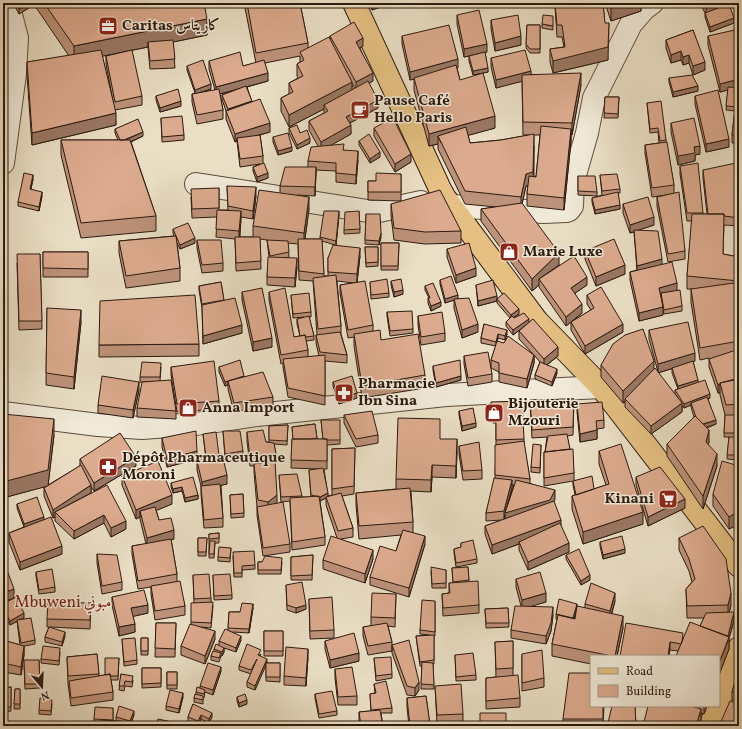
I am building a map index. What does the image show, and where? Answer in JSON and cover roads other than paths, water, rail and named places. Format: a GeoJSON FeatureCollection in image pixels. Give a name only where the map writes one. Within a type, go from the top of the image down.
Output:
{"type":"FeatureCollection","features":[{"type":"Feature","properties":{"kind":"main road"},"geometry":{"type":"LineString","coordinates":[[354,3],[440,189],[537,321],[601,387],[739,566]]}},
{"type":"Feature","properties":{"kind":"main road"},"geometry":{"type":"LineString","coordinates":[[720,700],[739,648]]}},
{"type":"Feature","properties":{"kind":"main road"},"geometry":{"type":"LineString","coordinates":[[710,726],[718,707]]}},
{"type":"Feature","properties":{"kind":"street"},"geometry":{"type":"LineString","coordinates":[[3,163],[16,74],[18,38],[6,3]]}},
{"type":"Feature","properties":{"kind":"street"},"geometry":{"type":"LineString","coordinates":[[196,184],[374,212],[449,202],[543,212],[566,212],[572,206],[573,182],[587,133],[594,98],[631,24],[644,9],[652,3]]}},
{"type":"Feature","properties":{"kind":"street"},"geometry":{"type":"LineString","coordinates":[[3,413],[98,425],[142,428],[196,424],[257,415],[446,394],[601,387]]}},
{"type":"Feature","properties":{"kind":"place","name":"Caritas كاريتاس"},"geometry":{"type":"Point","coordinates":[108,26]}},
{"type":"Feature","properties":{"kind":"place","name":"Pause Café Hello Paris"},"geometry":{"type":"Point","coordinates":[360,110]}},
{"type":"Feature","properties":{"kind":"place","name":"Marie Luxe"},"geometry":{"type":"Point","coordinates":[509,252]}},
{"type":"Feature","properties":{"kind":"place","name":"Pharmacie Ibn Sina"},"geometry":{"type":"Point","coordinates":[344,393]}},
{"type":"Feature","properties":{"kind":"place","name":"Anna Import"},"geometry":{"type":"Point","coordinates":[188,408]}},
{"type":"Feature","properties":{"kind":"place","name":"Bijouterie Mzouri"},"geometry":{"type":"Point","coordinates":[494,413]}},
{"type":"Feature","properties":{"kind":"place","name":"Dépôt Pharmaceutique Moroni"},"geometry":{"type":"Point","coordinates":[108,467]}},
{"type":"Feature","properties":{"kind":"place","name":"Kinani"},"geometry":{"type":"Point","coordinates":[668,499]}},
{"type":"Feature","properties":{"kind":"district","name":"Mbuweni مبوني"},"geometry":{"type":"Point","coordinates":[63,603]}}]}
